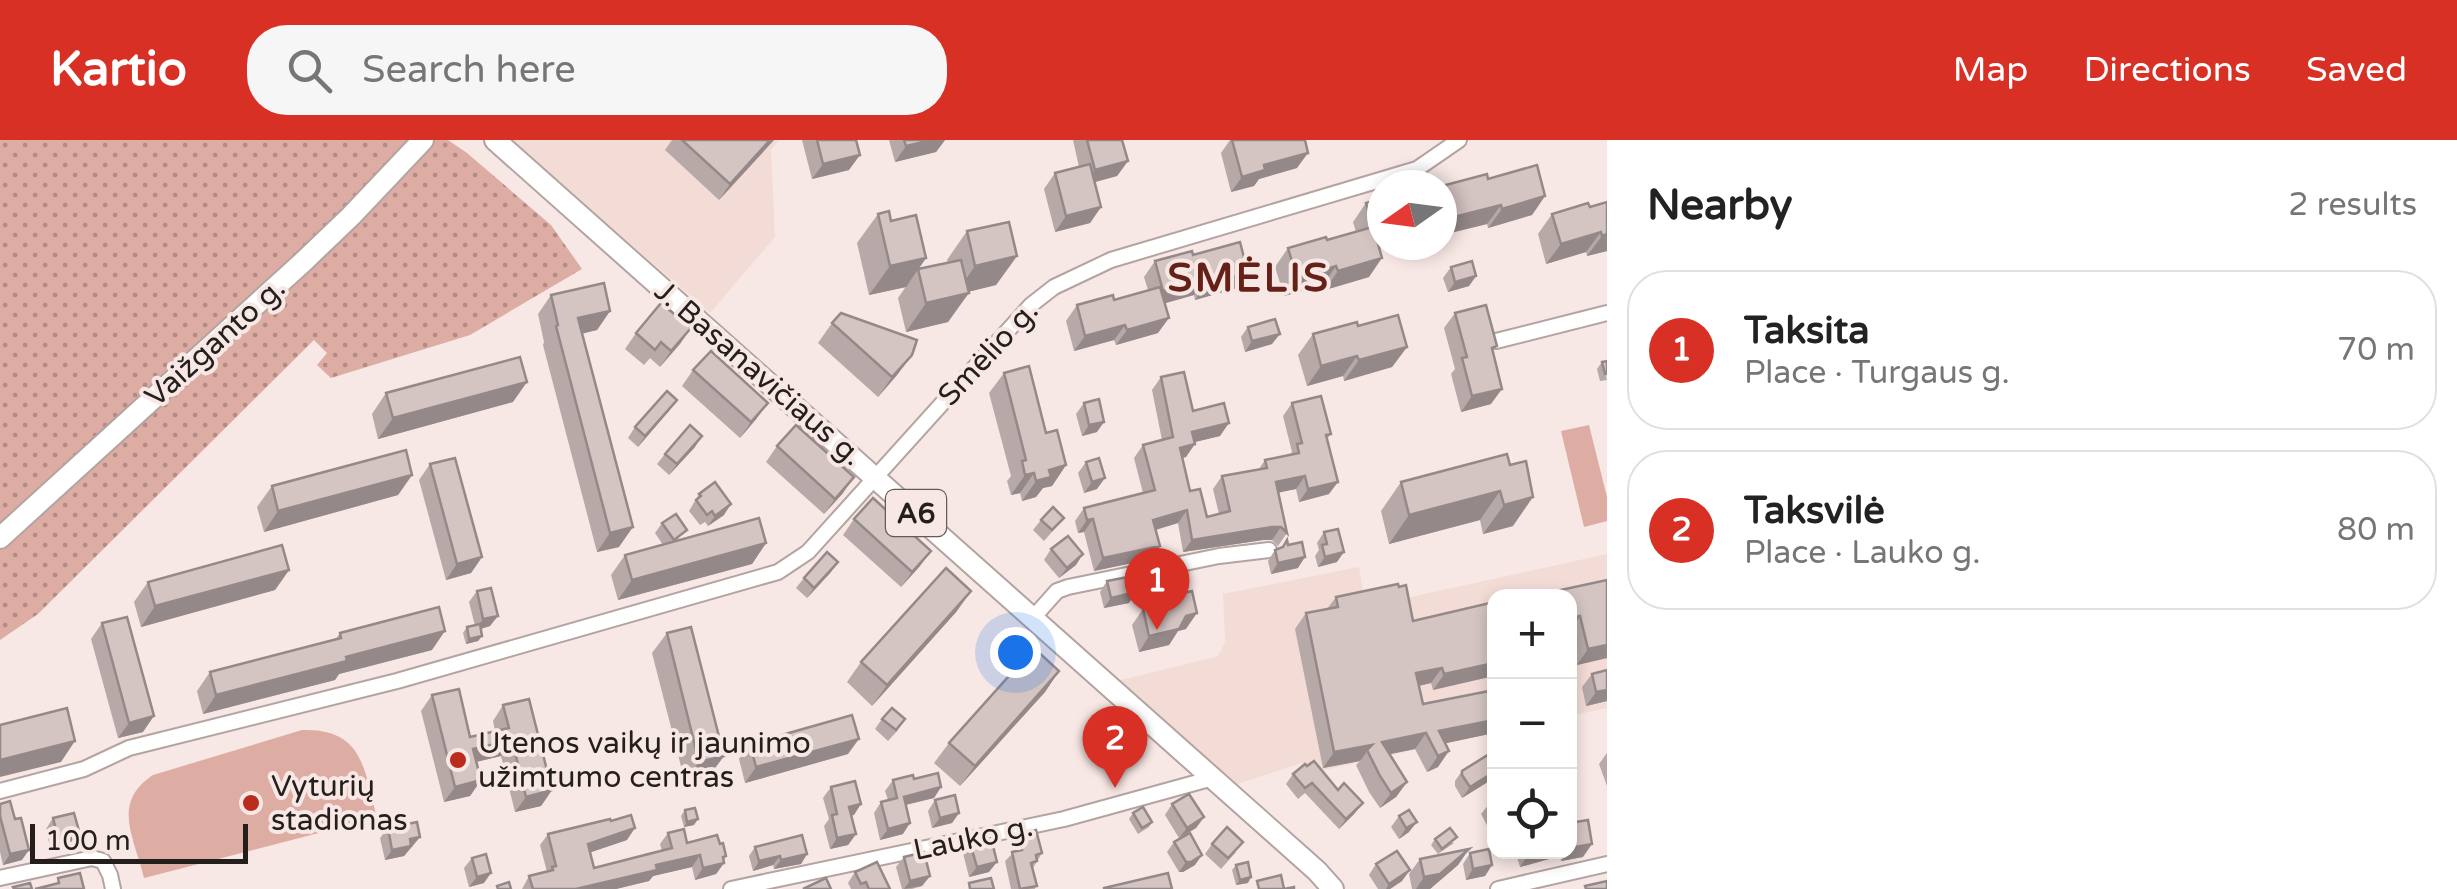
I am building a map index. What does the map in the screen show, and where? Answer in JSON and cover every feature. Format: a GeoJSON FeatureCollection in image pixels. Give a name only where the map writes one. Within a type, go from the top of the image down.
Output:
{"type":"FeatureCollection","features":[{"type":"Feature","properties":{"kind":"main road","name":"Vaižganto g."},"geometry":{"type":"LineString","coordinates":[[0,538],[304,261],[423,140]]}},
{"type":"Feature","properties":{"kind":"main road","name":"J. Basanavičiaus g."},"geometry":{"type":"LineString","coordinates":[[494,140],[876,476],[1333,889]]}},
{"type":"Feature","properties":{"kind":"street","name":"Smėlio g."},"geometry":{"type":"LineString","coordinates":[[0,791],[84,769],[129,748],[397,681],[778,572],[808,552],[1031,304],[1054,287],[1111,260],[1417,169],[1460,140]]}},
{"type":"Feature","properties":{"kind":"street"},"geometry":{"type":"LineString","coordinates":[[1496,340],[1607,312]]}},
{"type":"Feature","properties":{"kind":"street"},"geometry":{"type":"LineString","coordinates":[[1032,618],[1057,591],[1068,587],[1219,556],[1270,550]]}},
{"type":"Feature","properties":{"kind":"street","name":"Lauko g."},"geometry":{"type":"LineString","coordinates":[[731,889],[1064,819],[1213,778]]}},
{"type":"Feature","properties":{"kind":"street"},"geometry":{"type":"LineString","coordinates":[[0,878],[92,858],[103,861],[113,889]]}},
{"type":"Feature","properties":{"kind":"street"},"geometry":{"type":"LineString","coordinates":[[1498,889],[1607,864]]}},
{"type":"Feature","properties":{"kind":"shaded area"},"geometry":{"type":"Polygon","coordinates":[[[0,140],[448,140],[551,225],[582,269],[470,335],[331,378],[317,365],[327,353],[314,340],[38,614],[0,640],[0,140]]]}},
{"type":"Feature","properties":{"kind":"shaded area"},"geometry":{"type":"Polygon","coordinates":[[[511,140],[779,140],[771,150],[775,237],[710,313],[511,140]]]}},
{"type":"Feature","properties":{"kind":"shaded area"},"geometry":{"type":"Polygon","coordinates":[[[1589,425],[1607,497],[1607,521],[1584,527],[1561,431],[1589,425]]]}},
{"type":"Feature","properties":{"kind":"shaded area"},"geometry":{"type":"Polygon","coordinates":[[[1607,554],[1607,708],[1577,714],[1577,589],[1487,589],[1487,734],[1320,771],[1302,763],[1237,784],[1117,681],[1218,656],[1225,642],[1223,594],[1359,567],[1365,604],[1607,554]]]}},
{"type":"Feature","properties":{"kind":"shaded area","name":"Vyturių stadionas"},"geometry":{"type":"Polygon","coordinates":[[[302,730],[322,731],[350,744],[364,769],[377,818],[144,878],[129,822],[132,797],[140,786],[153,775],[302,730]]]}},
{"type":"Feature","properties":{"kind":"building"},"geometry":{"type":"Polygon","coordinates":[[[682,140],[770,140],[730,184],[682,140]]]}},
{"type":"Feature","properties":{"kind":"building"},"geometry":{"type":"Polygon","coordinates":[[[817,140],[856,140],[860,155],[823,164],[817,140]]]}},
{"type":"Feature","properties":{"kind":"building"},"geometry":{"type":"Polygon","coordinates":[[[904,140],[932,140],[906,146],[904,140]]]}},
{"type":"Feature","properties":{"kind":"building"},"geometry":{"type":"Polygon","coordinates":[[[1087,140],[1122,140],[1128,161],[1095,170],[1087,140]]]}},
{"type":"Feature","properties":{"kind":"building"},"geometry":{"type":"Polygon","coordinates":[[[1232,140],[1305,140],[1308,153],[1264,165],[1265,170],[1242,177],[1232,140]]]}},
{"type":"Feature","properties":{"kind":"building"},"geometry":{"type":"Polygon","coordinates":[[[1090,164],[1101,207],[1066,216],[1055,173],[1090,164]]]}},
{"type":"Feature","properties":{"kind":"building"},"geometry":{"type":"Polygon","coordinates":[[[1537,165],[1545,196],[1502,209],[1501,205],[1457,216],[1457,182],[1487,174],[1488,179],[1537,165]]]}},
{"type":"Feature","properties":{"kind":"building"},"geometry":{"type":"Polygon","coordinates":[[[1607,202],[1607,234],[1602,236],[1601,232],[1561,244],[1552,214],[1588,203],[1590,207],[1607,202]]]}},
{"type":"Feature","properties":{"kind":"building"},"geometry":{"type":"Polygon","coordinates":[[[889,211],[891,221],[916,215],[926,258],[890,266],[878,214],[889,211]]]}},
{"type":"Feature","properties":{"kind":"building"},"geometry":{"type":"Polygon","coordinates":[[[1009,222],[1017,256],[975,266],[967,231],[1009,222]]]}},
{"type":"Feature","properties":{"kind":"building"},"geometry":{"type":"Polygon","coordinates":[[[1367,229],[1367,260],[1375,260],[1297,278],[1288,248],[1326,237],[1327,240],[1367,229]]]}},
{"type":"Feature","properties":{"kind":"building"},"geometry":{"type":"Polygon","coordinates":[[[1240,242],[1248,273],[1163,291],[1155,261],[1240,242]]]}},
{"type":"Feature","properties":{"kind":"building"},"geometry":{"type":"Polygon","coordinates":[[[961,260],[969,293],[926,303],[918,269],[961,260]]]}},
{"type":"Feature","properties":{"kind":"building"},"geometry":{"type":"Polygon","coordinates":[[[1472,261],[1476,276],[1455,282],[1451,267],[1472,261]]]}},
{"type":"Feature","properties":{"kind":"building"},"geometry":{"type":"Polygon","coordinates":[[[604,283],[610,311],[578,318],[633,527],[610,533],[551,295],[604,283]]]}},
{"type":"Feature","properties":{"kind":"building"},"geometry":{"type":"Polygon","coordinates":[[[1160,287],[1169,318],[1085,336],[1077,305],[1160,287]]]}},
{"type":"Feature","properties":{"kind":"building"},"geometry":{"type":"Polygon","coordinates":[[[661,303],[691,328],[671,351],[661,342],[655,350],[636,333],[661,303]]]}},
{"type":"Feature","properties":{"kind":"building"},"geometry":{"type":"Polygon","coordinates":[[[1486,305],[1497,346],[1492,348],[1502,389],[1472,396],[1455,313],[1486,305]]]}},
{"type":"Feature","properties":{"kind":"building"},"geometry":{"type":"Polygon","coordinates":[[[841,313],[917,340],[912,355],[892,377],[832,323],[841,313]]]}},
{"type":"Feature","properties":{"kind":"building"},"geometry":{"type":"Polygon","coordinates":[[[1398,315],[1407,347],[1321,366],[1313,334],[1398,315]]]}},
{"type":"Feature","properties":{"kind":"building"},"geometry":{"type":"Polygon","coordinates":[[[1275,319],[1280,334],[1252,341],[1248,327],[1275,319]]]}},
{"type":"Feature","properties":{"kind":"building"},"geometry":{"type":"Polygon","coordinates":[[[711,351],[768,403],[751,422],[693,370],[711,351]]]}},
{"type":"Feature","properties":{"kind":"building"},"geometry":{"type":"Polygon","coordinates":[[[520,357],[527,382],[393,418],[386,393],[520,357]]]}},
{"type":"Feature","properties":{"kind":"building"},"geometry":{"type":"Polygon","coordinates":[[[1029,366],[1046,433],[1057,430],[1066,465],[1049,470],[1051,477],[1036,481],[1034,473],[1025,475],[1022,461],[1026,460],[1004,373],[1029,366]]]}},
{"type":"Feature","properties":{"kind":"building"},"geometry":{"type":"Polygon","coordinates":[[[1184,372],[1193,411],[1224,403],[1229,423],[1192,432],[1195,444],[1180,448],[1190,491],[1200,489],[1207,517],[1230,511],[1222,476],[1267,468],[1265,460],[1299,453],[1297,444],[1302,443],[1292,403],[1321,396],[1338,482],[1308,489],[1305,476],[1276,482],[1287,533],[1281,527],[1272,527],[1192,540],[1187,510],[1153,520],[1160,546],[1103,558],[1093,519],[1087,520],[1084,508],[1155,490],[1143,445],[1173,437],[1161,377],[1184,372]]]}},
{"type":"Feature","properties":{"kind":"building"},"geometry":{"type":"Polygon","coordinates":[[[667,391],[677,400],[645,436],[635,427],[667,391]]]}},
{"type":"Feature","properties":{"kind":"building"},"geometry":{"type":"Polygon","coordinates":[[[1099,399],[1104,422],[1089,425],[1084,403],[1099,399]]]}},
{"type":"Feature","properties":{"kind":"building"},"geometry":{"type":"Polygon","coordinates":[[[690,425],[702,436],[677,464],[665,454],[690,425]]]}},
{"type":"Feature","properties":{"kind":"building"},"geometry":{"type":"Polygon","coordinates":[[[796,425],[854,477],[835,499],[777,446],[796,425]]]}},
{"type":"Feature","properties":{"kind":"building"},"geometry":{"type":"Polygon","coordinates":[[[406,450],[412,475],[278,511],[272,486],[406,450]]]}},
{"type":"Feature","properties":{"kind":"building"},"geometry":{"type":"Polygon","coordinates":[[[1507,454],[1510,465],[1526,461],[1533,497],[1504,505],[1500,491],[1409,515],[1401,482],[1507,454]]]}},
{"type":"Feature","properties":{"kind":"building"},"geometry":{"type":"Polygon","coordinates":[[[455,458],[482,557],[457,564],[430,464],[455,458]]]}},
{"type":"Feature","properties":{"kind":"building"},"geometry":{"type":"Polygon","coordinates":[[[1099,458],[1105,478],[1092,482],[1086,462],[1099,458]]]}},
{"type":"Feature","properties":{"kind":"building"},"geometry":{"type":"Polygon","coordinates":[[[715,482],[731,504],[715,516],[712,511],[707,515],[696,500],[715,482]]]}},
{"type":"Feature","properties":{"kind":"building"},"geometry":{"type":"Polygon","coordinates":[[[873,498],[931,551],[912,572],[854,519],[873,498]]]}},
{"type":"Feature","properties":{"kind":"building"},"geometry":{"type":"Polygon","coordinates":[[[1053,507],[1064,518],[1052,530],[1041,520],[1053,507]]]}},
{"type":"Feature","properties":{"kind":"building"},"geometry":{"type":"Polygon","coordinates":[[[676,514],[687,530],[674,540],[662,523],[676,514]]]}},
{"type":"Feature","properties":{"kind":"building"},"geometry":{"type":"Polygon","coordinates":[[[759,518],[766,543],[632,580],[625,555],[759,518]]]}},
{"type":"Feature","properties":{"kind":"building"},"geometry":{"type":"Polygon","coordinates":[[[1338,529],[1344,552],[1325,557],[1324,532],[1338,529]]]}},
{"type":"Feature","properties":{"kind":"building"},"geometry":{"type":"Polygon","coordinates":[[[1068,536],[1083,554],[1067,568],[1051,549],[1068,536]]]}},
{"type":"Feature","properties":{"kind":"building"},"geometry":{"type":"Polygon","coordinates":[[[1287,540],[1288,545],[1302,542],[1305,557],[1278,563],[1275,550],[1287,540]]]}},
{"type":"Feature","properties":{"kind":"building"},"geometry":{"type":"Polygon","coordinates":[[[282,545],[289,570],[155,606],[148,582],[282,545]]]}},
{"type":"Feature","properties":{"kind":"building"},"geometry":{"type":"Polygon","coordinates":[[[827,552],[838,562],[814,588],[804,578],[827,552]]]}},
{"type":"Feature","properties":{"kind":"building"},"geometry":{"type":"Polygon","coordinates":[[[1180,566],[1182,575],[1167,580],[1164,569],[1180,566]]]}},
{"type":"Feature","properties":{"kind":"building"},"geometry":{"type":"Polygon","coordinates":[[[946,568],[971,591],[887,685],[861,662],[946,568]]]}},
{"type":"Feature","properties":{"kind":"building"},"geometry":{"type":"Polygon","coordinates":[[[1133,576],[1136,592],[1111,598],[1107,581],[1133,576]]]}},
{"type":"Feature","properties":{"kind":"building"},"geometry":{"type":"Polygon","coordinates":[[[1607,580],[1607,645],[1588,649],[1580,616],[1577,617],[1577,589],[1565,589],[1607,580]]]}},
{"type":"Feature","properties":{"kind":"building"},"geometry":{"type":"Polygon","coordinates":[[[1406,585],[1413,621],[1487,604],[1487,665],[1444,674],[1442,668],[1416,673],[1423,704],[1487,691],[1487,721],[1439,731],[1449,751],[1438,756],[1426,733],[1382,742],[1407,782],[1391,793],[1367,750],[1372,745],[1334,752],[1306,613],[1338,607],[1336,597],[1406,585]]]}},
{"type":"Feature","properties":{"kind":"building"},"geometry":{"type":"Polygon","coordinates":[[[491,588],[498,616],[483,619],[477,591],[491,588]]]}},
{"type":"Feature","properties":{"kind":"building"},"geometry":{"type":"Polygon","coordinates":[[[1192,591],[1197,613],[1186,616],[1179,629],[1149,636],[1143,609],[1160,606],[1158,599],[1192,591]]]}},
{"type":"Feature","properties":{"kind":"building"},"geometry":{"type":"Polygon","coordinates":[[[439,607],[445,631],[216,695],[210,672],[341,638],[340,633],[439,607]]]}},
{"type":"Feature","properties":{"kind":"building"},"geometry":{"type":"Polygon","coordinates":[[[127,617],[154,716],[129,723],[102,623],[127,617]]]}},
{"type":"Feature","properties":{"kind":"building"},"geometry":{"type":"Polygon","coordinates":[[[480,624],[482,636],[469,639],[467,627],[480,624]]]}},
{"type":"Feature","properties":{"kind":"building"},"geometry":{"type":"Polygon","coordinates":[[[691,627],[724,756],[699,762],[667,633],[691,627]]]}},
{"type":"Feature","properties":{"kind":"building"},"geometry":{"type":"Polygon","coordinates":[[[1034,648],[1059,671],[975,766],[949,743],[1034,648]]]}},
{"type":"Feature","properties":{"kind":"building"},"geometry":{"type":"Polygon","coordinates":[[[1607,670],[1607,690],[1596,692],[1592,674],[1607,670]]]}},
{"type":"Feature","properties":{"kind":"building"},"geometry":{"type":"Polygon","coordinates":[[[459,689],[470,737],[509,728],[503,705],[529,699],[552,790],[526,797],[512,740],[473,749],[481,780],[455,787],[432,695],[459,689]]]}},
{"type":"Feature","properties":{"kind":"building"},"geometry":{"type":"Polygon","coordinates":[[[67,708],[75,741],[0,760],[0,725],[67,708]]]}},
{"type":"Feature","properties":{"kind":"building"},"geometry":{"type":"Polygon","coordinates":[[[892,708],[905,719],[896,730],[882,719],[892,708]]]}},
{"type":"Feature","properties":{"kind":"building"},"geometry":{"type":"Polygon","coordinates":[[[852,715],[859,739],[756,767],[750,744],[852,715]]]}},
{"type":"Feature","properties":{"kind":"building"},"geometry":{"type":"Polygon","coordinates":[[[1122,730],[1131,740],[1117,754],[1107,744],[1122,730]]]}},
{"type":"Feature","properties":{"kind":"building"},"geometry":{"type":"Polygon","coordinates":[[[1487,755],[1487,776],[1470,787],[1462,771],[1487,755]]]}},
{"type":"Feature","properties":{"kind":"building"},"geometry":{"type":"Polygon","coordinates":[[[1314,761],[1338,790],[1344,783],[1363,803],[1346,819],[1312,783],[1305,788],[1293,774],[1314,761]]]}},
{"type":"Feature","properties":{"kind":"building"},"geometry":{"type":"Polygon","coordinates":[[[938,773],[941,787],[904,797],[910,823],[888,829],[881,802],[897,798],[893,780],[938,773]]]}},
{"type":"Feature","properties":{"kind":"building"},"geometry":{"type":"Polygon","coordinates":[[[855,781],[861,804],[849,807],[856,834],[837,838],[831,787],[855,781]]]}},
{"type":"Feature","properties":{"kind":"building"},"geometry":{"type":"Polygon","coordinates":[[[1189,794],[1204,817],[1187,828],[1172,804],[1189,794]]]}},
{"type":"Feature","properties":{"kind":"building"},"geometry":{"type":"Polygon","coordinates":[[[955,795],[959,813],[940,818],[935,800],[955,795]]]}},
{"type":"Feature","properties":{"kind":"building"},"geometry":{"type":"Polygon","coordinates":[[[10,801],[15,819],[21,818],[29,850],[10,854],[0,804],[10,801]]]}},
{"type":"Feature","properties":{"kind":"building"},"geometry":{"type":"Polygon","coordinates":[[[1143,807],[1152,822],[1142,828],[1133,813],[1143,807]]]}},
{"type":"Feature","properties":{"kind":"building"},"geometry":{"type":"Polygon","coordinates":[[[695,808],[698,819],[687,822],[685,810],[695,808]]]}},
{"type":"Feature","properties":{"kind":"building"},"geometry":{"type":"Polygon","coordinates":[[[1409,810],[1417,822],[1406,828],[1399,816],[1409,810]]]}},
{"type":"Feature","properties":{"kind":"building"},"geometry":{"type":"Polygon","coordinates":[[[74,813],[79,831],[58,837],[53,818],[74,813]]]}},
{"type":"Feature","properties":{"kind":"building"},"geometry":{"type":"Polygon","coordinates":[[[631,815],[635,828],[588,844],[594,868],[672,848],[668,833],[684,829],[687,843],[717,835],[723,843],[724,863],[703,868],[700,855],[656,865],[657,870],[576,889],[533,889],[529,876],[556,866],[548,834],[631,815]]]}},
{"type":"Feature","properties":{"kind":"building"},"geometry":{"type":"Polygon","coordinates":[[[1588,820],[1592,844],[1577,847],[1577,822],[1588,820]]]}},
{"type":"Feature","properties":{"kind":"building"},"geometry":{"type":"Polygon","coordinates":[[[417,822],[420,837],[410,839],[411,846],[392,850],[388,828],[417,822]]]}},
{"type":"Feature","properties":{"kind":"building"},"geometry":{"type":"Polygon","coordinates":[[[1227,827],[1243,842],[1228,858],[1212,844],[1227,827]]]}},
{"type":"Feature","properties":{"kind":"building"},"geometry":{"type":"Polygon","coordinates":[[[1450,828],[1457,837],[1442,849],[1435,839],[1450,828]]]}},
{"type":"Feature","properties":{"kind":"building"},"geometry":{"type":"Polygon","coordinates":[[[1036,830],[1042,853],[1031,863],[1037,886],[1020,889],[1012,852],[1022,850],[1018,834],[1036,830]]]}},
{"type":"Feature","properties":{"kind":"building"},"geometry":{"type":"Polygon","coordinates":[[[1190,833],[1202,855],[1186,862],[1174,842],[1190,833]]]}},
{"type":"Feature","properties":{"kind":"building"},"geometry":{"type":"Polygon","coordinates":[[[802,835],[807,854],[759,861],[755,847],[802,835]]]}},
{"type":"Feature","properties":{"kind":"building"},"geometry":{"type":"Polygon","coordinates":[[[991,838],[997,862],[977,867],[970,843],[991,838]]]}},
{"type":"Feature","properties":{"kind":"building"},"geometry":{"type":"Polygon","coordinates":[[[1469,849],[1440,874],[1424,877],[1420,859],[1469,849]]]}},
{"type":"Feature","properties":{"kind":"building"},"geometry":{"type":"Polygon","coordinates":[[[1487,849],[1492,865],[1473,869],[1470,853],[1487,849]]]}},
{"type":"Feature","properties":{"kind":"building"},"geometry":{"type":"Polygon","coordinates":[[[1397,851],[1410,870],[1389,884],[1376,864],[1397,851]]]}},
{"type":"Feature","properties":{"kind":"building"},"geometry":{"type":"Polygon","coordinates":[[[924,852],[930,876],[910,881],[904,857],[924,852]]]}},
{"type":"Feature","properties":{"kind":"building"},"geometry":{"type":"Polygon","coordinates":[[[486,854],[491,873],[477,877],[472,858],[486,854]]]}},
{"type":"Feature","properties":{"kind":"building"},"geometry":{"type":"Polygon","coordinates":[[[877,862],[890,889],[869,889],[855,872],[877,862]]]}},
{"type":"Feature","properties":{"kind":"building"},"geometry":{"type":"Polygon","coordinates":[[[1248,862],[1251,877],[1240,880],[1236,865],[1248,862]]]}},
{"type":"Feature","properties":{"kind":"building"},"geometry":{"type":"Polygon","coordinates":[[[80,873],[84,889],[35,889],[59,883],[58,878],[80,873]]]}},
{"type":"Feature","properties":{"kind":"building"},"geometry":{"type":"Polygon","coordinates":[[[1168,873],[1172,889],[1104,889],[1104,888],[1168,873]]]}},
{"type":"Feature","properties":{"kind":"building"},"geometry":{"type":"Polygon","coordinates":[[[1281,875],[1284,889],[1259,889],[1257,881],[1281,875]]]}},
{"type":"Feature","properties":{"kind":"building"},"geometry":{"type":"Polygon","coordinates":[[[826,878],[831,889],[803,889],[826,878]]]}},
{"type":"Feature","properties":{"kind":"building"},"geometry":{"type":"Polygon","coordinates":[[[991,878],[994,889],[970,889],[969,883],[991,878]]]}},
{"type":"Feature","properties":{"kind":"building"},"geometry":{"type":"Polygon","coordinates":[[[1607,881],[1607,889],[1585,886],[1607,881]]]}},
{"type":"Feature","properties":{"kind":"building"},"geometry":{"type":"Polygon","coordinates":[[[509,882],[511,889],[498,889],[497,886],[509,882]]]}},
{"type":"Feature","properties":{"kind":"building"},"geometry":{"type":"Polygon","coordinates":[[[30,883],[32,889],[13,887],[30,883]]]}},
{"type":"Feature","properties":{"kind":"place","name":"Taksita"},"geometry":{"type":"Point","coordinates":[1157,630]}},
{"type":"Feature","properties":{"kind":"place","name":"Utenos vaikų ir jaunimo užimtumo centras"},"geometry":{"type":"Point","coordinates":[458,760]}},
{"type":"Feature","properties":{"kind":"place","name":"Taksvilė"},"geometry":{"type":"Point","coordinates":[1115,788]}},
{"type":"Feature","properties":{"kind":"place","name":"Vyturių stadionas"},"geometry":{"type":"Point","coordinates":[251,803]}},
{"type":"Feature","properties":{"kind":"district","name":"SMĖLIS"},"geometry":{"type":"Point","coordinates":[1249,277]}}]}
